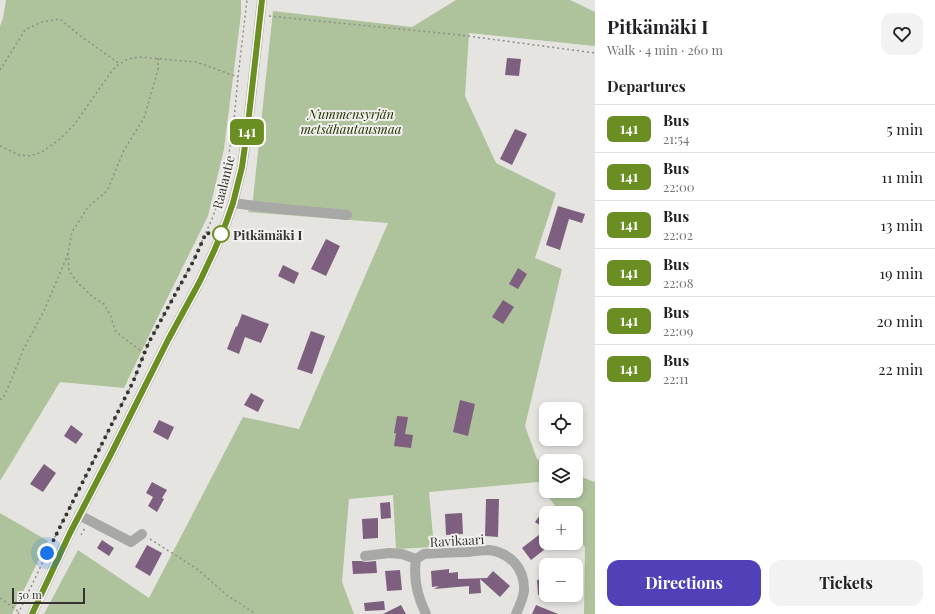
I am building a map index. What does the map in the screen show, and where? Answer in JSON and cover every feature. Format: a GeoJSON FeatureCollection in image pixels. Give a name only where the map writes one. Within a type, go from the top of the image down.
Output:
{"type":"FeatureCollection","features":[{"type":"Feature","properties":{"kind":"street","name":"Raalantie"},"geometry":{"type":"LineString","coordinates":[[32,614],[79,515],[168,340],[200,281],[214,251],[233,203],[242,167],[262,0]]}},
{"type":"Feature","properties":{"kind":"street"},"geometry":{"type":"LineString","coordinates":[[233,203],[347,215]]}},
{"type":"Feature","properties":{"kind":"street"},"geometry":{"type":"LineString","coordinates":[[79,515],[131,542],[142,534]]}},
{"type":"Feature","properties":{"kind":"street","name":"Ravikaari"},"geometry":{"type":"LineString","coordinates":[[416,559],[424,554],[488,550],[500,552],[512,560],[519,569],[523,579],[524,591],[516,614]]}},
{"type":"Feature","properties":{"kind":"street"},"geometry":{"type":"LineString","coordinates":[[364,556],[389,553],[402,554],[416,559],[414,570],[416,586],[420,603],[426,614]]}},
{"type":"Feature","properties":{"kind":"path"},"geometry":{"type":"LineString","coordinates":[[0,598],[19,613],[59,528],[133,382],[148,344],[194,260],[212,219],[219,199],[233,131],[247,0]]}},
{"type":"Feature","properties":{"kind":"path"},"geometry":{"type":"LineString","coordinates":[[260,16],[460,35],[595,53]]}},
{"type":"Feature","properties":{"kind":"path"},"geometry":{"type":"LineString","coordinates":[[0,70],[25,30],[42,22],[60,19],[79,35],[120,64]]}},
{"type":"Feature","properties":{"kind":"path"},"geometry":{"type":"LineString","coordinates":[[0,146],[19,155],[30,156],[42,152],[54,144],[74,125],[116,66],[128,59],[139,57],[196,62],[238,77]]}},
{"type":"Feature","properties":{"kind":"path"},"geometry":{"type":"LineString","coordinates":[[0,400],[5,395],[24,348],[43,313],[68,252],[72,232],[88,207],[107,191],[124,150],[144,118],[158,70],[158,58]]}},
{"type":"Feature","properties":{"kind":"path"},"geometry":{"type":"LineString","coordinates":[[68,252],[69,271],[78,283],[93,297],[104,304],[111,317],[115,330],[144,353]]}},
{"type":"Feature","properties":{"kind":"path"},"geometry":{"type":"LineString","coordinates":[[0,396],[5,395]]}},
{"type":"Feature","properties":{"kind":"path"},"geometry":{"type":"LineString","coordinates":[[142,534],[197,569],[228,596],[256,614]]}},
{"type":"Feature","properties":{"kind":"green space"},"geometry":{"type":"Polygon","coordinates":[[[6,0],[241,0],[241,14],[224,149],[208,216],[124,388],[60,382],[0,481],[0,26],[6,0]]]}},
{"type":"Feature","properties":{"kind":"green space","name":"Nummensyrjän metsähautausmaa"},"geometry":{"type":"Polygon","coordinates":[[[456,0],[570,0],[595,12],[595,46],[469,33],[465,96],[496,163],[556,193],[535,258],[562,269],[525,426],[537,459],[539,460],[539,483],[538,482],[429,492],[434,547],[396,549],[393,495],[349,499],[342,582],[354,614],[44,614],[78,550],[149,598],[243,417],[299,429],[388,223],[248,212],[253,199],[273,11],[412,27],[456,0]]]}},
{"type":"Feature","properties":{"kind":"green space"},"geometry":{"type":"Polygon","coordinates":[[[583,478],[595,482],[595,614],[584,614],[585,547],[583,544],[583,506],[555,506],[549,498],[583,498],[583,478]]]}},
{"type":"Feature","properties":{"kind":"green space"},"geometry":{"type":"Polygon","coordinates":[[[0,513],[48,541],[12,614],[0,614],[0,513]]]}},
{"type":"Feature","properties":{"kind":"building"},"geometry":{"type":"Polygon","coordinates":[[[507,58],[521,59],[519,76],[505,75],[507,58]]]}},
{"type":"Feature","properties":{"kind":"building"},"geometry":{"type":"Polygon","coordinates":[[[515,129],[527,134],[512,165],[500,159],[515,129]]]}},
{"type":"Feature","properties":{"kind":"building"},"geometry":{"type":"Polygon","coordinates":[[[558,206],[585,214],[582,223],[569,219],[560,250],[546,245],[558,206]]]}},
{"type":"Feature","properties":{"kind":"building"},"geometry":{"type":"Polygon","coordinates":[[[326,239],[340,246],[326,276],[311,269],[326,239]]]}},
{"type":"Feature","properties":{"kind":"building"},"geometry":{"type":"Polygon","coordinates":[[[283,265],[299,273],[294,284],[278,276],[283,265]]]}},
{"type":"Feature","properties":{"kind":"building"},"geometry":{"type":"Polygon","coordinates":[[[518,268],[527,274],[518,289],[509,284],[518,268]]]}},
{"type":"Feature","properties":{"kind":"building"},"geometry":{"type":"Polygon","coordinates":[[[503,300],[514,307],[503,324],[492,317],[503,300]]]}},
{"type":"Feature","properties":{"kind":"building"},"geometry":{"type":"Polygon","coordinates":[[[242,314],[269,324],[261,343],[245,337],[239,354],[227,349],[242,314]]]}},
{"type":"Feature","properties":{"kind":"building"},"geometry":{"type":"Polygon","coordinates":[[[311,331],[325,336],[312,374],[297,369],[311,331]]]}},
{"type":"Feature","properties":{"kind":"building"},"geometry":{"type":"Polygon","coordinates":[[[251,393],[264,400],[258,412],[244,405],[251,393]]]}},
{"type":"Feature","properties":{"kind":"building"},"geometry":{"type":"Polygon","coordinates":[[[460,400],[475,404],[468,436],[453,432],[460,400]]]}},
{"type":"Feature","properties":{"kind":"building"},"geometry":{"type":"Polygon","coordinates":[[[397,416],[408,417],[405,434],[413,435],[411,448],[394,446],[396,433],[394,433],[397,416]]]}},
{"type":"Feature","properties":{"kind":"building"},"geometry":{"type":"Polygon","coordinates":[[[159,420],[174,427],[168,440],[153,432],[159,420]]]}},
{"type":"Feature","properties":{"kind":"building"},"geometry":{"type":"Polygon","coordinates":[[[71,425],[83,434],[76,444],[64,436],[71,425]]]}},
{"type":"Feature","properties":{"kind":"building"},"geometry":{"type":"Polygon","coordinates":[[[44,464],[56,473],[43,492],[30,484],[44,464]]]}},
{"type":"Feature","properties":{"kind":"building"},"geometry":{"type":"Polygon","coordinates":[[[152,482],[167,490],[162,498],[164,499],[157,512],[148,506],[153,497],[146,493],[152,482]]]}},
{"type":"Feature","properties":{"kind":"building"},"geometry":{"type":"Polygon","coordinates":[[[486,499],[499,499],[498,537],[485,536],[486,499]]]}},
{"type":"Feature","properties":{"kind":"building"},"geometry":{"type":"Polygon","coordinates":[[[390,502],[391,518],[381,519],[380,503],[390,502]]]}},
{"type":"Feature","properties":{"kind":"building"},"geometry":{"type":"Polygon","coordinates":[[[462,513],[463,534],[446,535],[445,514],[462,513]]]}},
{"type":"Feature","properties":{"kind":"building"},"geometry":{"type":"Polygon","coordinates":[[[539,517],[539,525],[535,522],[539,517]]]}},
{"type":"Feature","properties":{"kind":"building"},"geometry":{"type":"Polygon","coordinates":[[[378,518],[378,538],[363,539],[362,519],[378,518]]]}},
{"type":"Feature","properties":{"kind":"building"},"geometry":{"type":"Polygon","coordinates":[[[539,535],[539,550],[544,550],[531,560],[522,548],[539,535]]]}},
{"type":"Feature","properties":{"kind":"building"},"geometry":{"type":"Polygon","coordinates":[[[102,540],[114,548],[109,556],[97,548],[102,540]]]}},
{"type":"Feature","properties":{"kind":"building"},"geometry":{"type":"Polygon","coordinates":[[[147,545],[162,553],[150,576],[135,567],[147,545]]]}},
{"type":"Feature","properties":{"kind":"building"},"geometry":{"type":"Polygon","coordinates":[[[352,561],[376,561],[377,573],[353,574],[352,561]]]}},
{"type":"Feature","properties":{"kind":"building"},"geometry":{"type":"Polygon","coordinates":[[[449,569],[449,573],[458,572],[458,579],[487,578],[493,571],[510,586],[500,597],[480,579],[481,593],[469,594],[469,586],[434,589],[439,586],[432,587],[431,571],[449,569]]]}},
{"type":"Feature","properties":{"kind":"building"},"geometry":{"type":"Polygon","coordinates":[[[400,570],[402,590],[387,591],[385,571],[400,570]]]}},
{"type":"Feature","properties":{"kind":"building"},"geometry":{"type":"Polygon","coordinates":[[[537,580],[539,580],[538,595],[537,580]]]}},
{"type":"Feature","properties":{"kind":"building"},"geometry":{"type":"Polygon","coordinates":[[[384,601],[385,610],[365,611],[364,603],[384,601]]]}},
{"type":"Feature","properties":{"kind":"building"},"geometry":{"type":"Polygon","coordinates":[[[401,605],[406,614],[383,614],[401,605]]]}},
{"type":"Feature","properties":{"kind":"building"},"geometry":{"type":"Polygon","coordinates":[[[536,605],[558,614],[532,614],[536,605]]]}},
{"type":"Feature","properties":{"kind":"bus line","name":"141"},"geometry":{"type":"LineString","coordinates":[[32,614],[70,533],[168,340],[200,281],[226,223],[233,203],[242,167],[262,0]]}},
{"type":"Feature","properties":{"kind":"place","name":"Pitkämäki I"},"geometry":{"type":"Point","coordinates":[221,234]}},
{"type":"Feature","properties":{"kind":"route"},"geometry":{"type":"LineString","coordinates":[[47,553],[133,382],[148,344],[194,260],[206,233],[221,234]]}}]}
